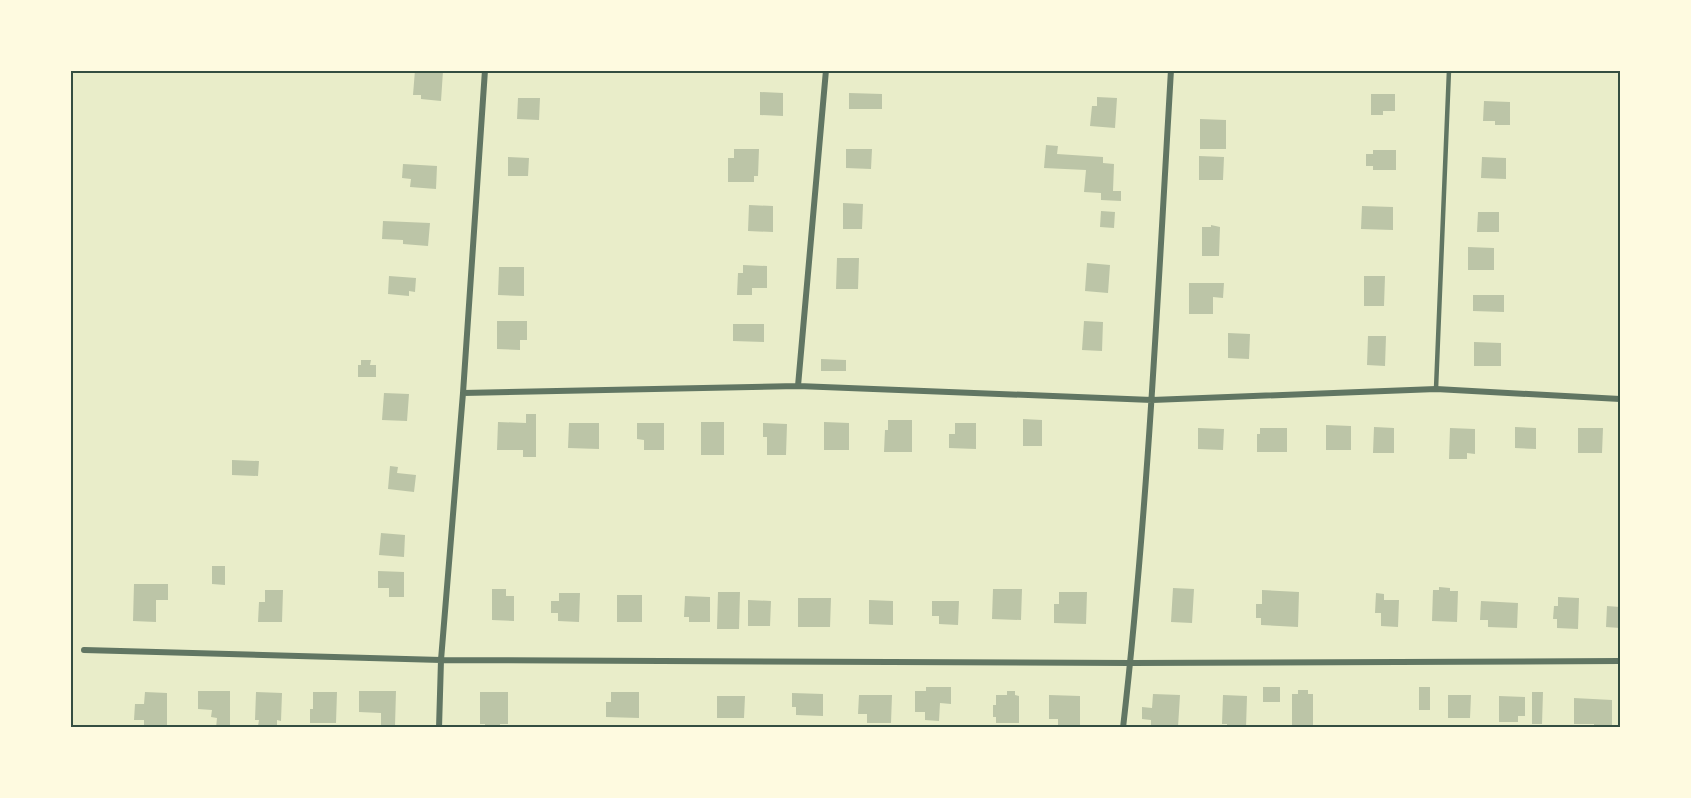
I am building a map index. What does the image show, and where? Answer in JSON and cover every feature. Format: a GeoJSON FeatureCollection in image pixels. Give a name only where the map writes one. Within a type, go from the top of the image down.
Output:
{"type":"FeatureCollection","features":[{"type":"Feature","properties":{"kind":"street"},"geometry":{"type":"LineString","coordinates":[[439,728],[441,660],[463,393],[485,70]]}},
{"type":"Feature","properties":{"kind":"street"},"geometry":{"type":"LineString","coordinates":[[798,386],[826,70]]}},
{"type":"Feature","properties":{"kind":"street"},"geometry":{"type":"LineString","coordinates":[[1123,728],[1131,663],[1152,400],[1171,70]]}},
{"type":"Feature","properties":{"kind":"street"},"geometry":{"type":"LineString","coordinates":[[463,393],[798,386],[1152,400],[1436,389],[1620,399]]}},
{"type":"Feature","properties":{"kind":"street"},"geometry":{"type":"LineString","coordinates":[[84,650],[441,660],[1131,663],[1620,661]]}},
{"type":"Feature","properties":{"kind":"lane"},"geometry":{"type":"LineString","coordinates":[[1436,389],[1449,70]]}},
{"type":"Feature","properties":{"kind":"building"},"geometry":{"type":"Polygon","coordinates":[[[415,70],[443,71],[441,101],[421,99],[421,95],[413,95],[415,70]]]}},
{"type":"Feature","properties":{"kind":"building"},"geometry":{"type":"Polygon","coordinates":[[[760,92],[783,93],[783,116],[760,115],[760,92]]]}},
{"type":"Feature","properties":{"kind":"building"},"geometry":{"type":"Polygon","coordinates":[[[849,93],[882,94],[882,109],[849,109],[849,93]]]}},
{"type":"Feature","properties":{"kind":"building"},"geometry":{"type":"Polygon","coordinates":[[[1371,94],[1395,94],[1395,111],[1383,111],[1383,115],[1371,115],[1371,94]]]}},
{"type":"Feature","properties":{"kind":"building"},"geometry":{"type":"Polygon","coordinates":[[[1097,97],[1117,98],[1115,128],[1090,126],[1092,106],[1097,106],[1097,97]]]}},
{"type":"Feature","properties":{"kind":"building"},"geometry":{"type":"Polygon","coordinates":[[[518,98],[540,98],[539,120],[517,119],[518,98]]]}},
{"type":"Feature","properties":{"kind":"building"},"geometry":{"type":"Polygon","coordinates":[[[1484,101],[1510,102],[1510,125],[1495,125],[1495,121],[1483,121],[1484,101]]]}},
{"type":"Feature","properties":{"kind":"building"},"geometry":{"type":"Polygon","coordinates":[[[1200,119],[1226,120],[1226,149],[1200,149],[1200,119]]]}},
{"type":"Feature","properties":{"kind":"building"},"geometry":{"type":"Polygon","coordinates":[[[1046,145],[1058,146],[1057,154],[1103,157],[1103,163],[1114,164],[1113,191],[1121,191],[1121,201],[1101,200],[1101,193],[1084,192],[1086,170],[1044,168],[1046,145]]]}},
{"type":"Feature","properties":{"kind":"building"},"geometry":{"type":"Polygon","coordinates":[[[734,149],[759,149],[758,176],[754,176],[754,182],[728,182],[728,158],[734,158],[734,149]]]}},
{"type":"Feature","properties":{"kind":"building"},"geometry":{"type":"Polygon","coordinates":[[[846,149],[872,149],[871,169],[846,168],[846,149]]]}},
{"type":"Feature","properties":{"kind":"building"},"geometry":{"type":"Polygon","coordinates":[[[1373,150],[1396,150],[1396,170],[1373,170],[1373,166],[1366,166],[1366,154],[1373,154],[1373,150]]]}},
{"type":"Feature","properties":{"kind":"building"},"geometry":{"type":"Polygon","coordinates":[[[1199,156],[1224,157],[1223,180],[1199,180],[1199,156]]]}},
{"type":"Feature","properties":{"kind":"building"},"geometry":{"type":"Polygon","coordinates":[[[508,157],[529,158],[528,176],[508,176],[508,157]]]}},
{"type":"Feature","properties":{"kind":"building"},"geometry":{"type":"Polygon","coordinates":[[[1482,157],[1506,158],[1506,179],[1481,178],[1482,157]]]}},
{"type":"Feature","properties":{"kind":"building"},"geometry":{"type":"Polygon","coordinates":[[[403,164],[437,166],[436,189],[410,187],[411,179],[402,178],[403,164]]]}},
{"type":"Feature","properties":{"kind":"building"},"geometry":{"type":"Polygon","coordinates":[[[843,203],[863,204],[862,229],[843,229],[843,203]]]}},
{"type":"Feature","properties":{"kind":"building"},"geometry":{"type":"Polygon","coordinates":[[[749,205],[773,206],[773,232],[748,231],[749,205]]]}},
{"type":"Feature","properties":{"kind":"building"},"geometry":{"type":"Polygon","coordinates":[[[1362,206],[1393,207],[1393,230],[1361,229],[1362,206]]]}},
{"type":"Feature","properties":{"kind":"building"},"geometry":{"type":"Polygon","coordinates":[[[1101,211],[1115,212],[1114,228],[1100,227],[1101,211]]]}},
{"type":"Feature","properties":{"kind":"building"},"geometry":{"type":"Polygon","coordinates":[[[1478,212],[1499,212],[1499,232],[1477,232],[1478,212]]]}},
{"type":"Feature","properties":{"kind":"building"},"geometry":{"type":"Polygon","coordinates":[[[383,221],[430,223],[428,246],[403,244],[403,240],[382,239],[383,221]]]}},
{"type":"Feature","properties":{"kind":"building"},"geometry":{"type":"Polygon","coordinates":[[[1211,225],[1220,227],[1219,256],[1202,256],[1202,227],[1211,227],[1211,225]]]}},
{"type":"Feature","properties":{"kind":"building"},"geometry":{"type":"Polygon","coordinates":[[[1468,247],[1494,248],[1494,270],[1468,270],[1468,247]]]}},
{"type":"Feature","properties":{"kind":"building"},"geometry":{"type":"Polygon","coordinates":[[[837,258],[859,258],[858,289],[836,289],[837,258]]]}},
{"type":"Feature","properties":{"kind":"building"},"geometry":{"type":"Polygon","coordinates":[[[1087,263],[1110,265],[1108,293],[1085,291],[1087,263]]]}},
{"type":"Feature","properties":{"kind":"building"},"geometry":{"type":"Polygon","coordinates":[[[743,265],[767,266],[767,288],[752,288],[752,295],[737,295],[738,273],[743,273],[743,265]]]}},
{"type":"Feature","properties":{"kind":"building"},"geometry":{"type":"Polygon","coordinates":[[[499,267],[524,267],[524,296],[498,295],[499,267]]]}},
{"type":"Feature","properties":{"kind":"building"},"geometry":{"type":"Polygon","coordinates":[[[389,276],[416,278],[415,292],[409,291],[409,296],[388,294],[389,276]]]}},
{"type":"Feature","properties":{"kind":"building"},"geometry":{"type":"Polygon","coordinates":[[[1364,276],[1385,276],[1384,306],[1364,306],[1364,276]]]}},
{"type":"Feature","properties":{"kind":"building"},"geometry":{"type":"Polygon","coordinates":[[[1189,283],[1224,283],[1223,298],[1213,297],[1213,314],[1189,314],[1189,283]]]}},
{"type":"Feature","properties":{"kind":"building"},"geometry":{"type":"Polygon","coordinates":[[[1473,295],[1504,295],[1504,312],[1473,311],[1473,295]]]}},
{"type":"Feature","properties":{"kind":"building"},"geometry":{"type":"Polygon","coordinates":[[[497,321],[527,321],[527,340],[520,340],[520,350],[497,349],[497,321]]]}},
{"type":"Feature","properties":{"kind":"building"},"geometry":{"type":"Polygon","coordinates":[[[1084,321],[1103,322],[1102,351],[1082,350],[1084,321]]]}},
{"type":"Feature","properties":{"kind":"building"},"geometry":{"type":"Polygon","coordinates":[[[733,324],[764,324],[764,342],[733,341],[733,324]]]}},
{"type":"Feature","properties":{"kind":"building"},"geometry":{"type":"Polygon","coordinates":[[[1228,333],[1250,334],[1249,359],[1228,358],[1228,333]]]}},
{"type":"Feature","properties":{"kind":"building"},"geometry":{"type":"Polygon","coordinates":[[[1368,336],[1386,336],[1385,366],[1367,365],[1368,336]]]}},
{"type":"Feature","properties":{"kind":"building"},"geometry":{"type":"Polygon","coordinates":[[[1474,342],[1501,343],[1501,366],[1474,366],[1474,342]]]}},
{"type":"Feature","properties":{"kind":"building"},"geometry":{"type":"Polygon","coordinates":[[[821,359],[846,360],[846,371],[821,371],[821,359]]]}},
{"type":"Feature","properties":{"kind":"building"},"geometry":{"type":"Polygon","coordinates":[[[361,360],[371,360],[370,365],[376,365],[376,377],[358,377],[358,365],[361,365],[361,360]]]}},
{"type":"Feature","properties":{"kind":"building"},"geometry":{"type":"Polygon","coordinates":[[[384,393],[409,394],[407,421],[382,420],[384,393]]]}},
{"type":"Feature","properties":{"kind":"building"},"geometry":{"type":"Polygon","coordinates":[[[526,414],[536,414],[536,457],[523,457],[523,450],[497,450],[498,422],[526,423],[526,414]]]}},
{"type":"Feature","properties":{"kind":"building"},"geometry":{"type":"Polygon","coordinates":[[[1023,419],[1042,420],[1042,446],[1023,446],[1023,419]]]}},
{"type":"Feature","properties":{"kind":"building"},"geometry":{"type":"Polygon","coordinates":[[[888,420],[912,420],[912,452],[884,452],[888,420]]]}},
{"type":"Feature","properties":{"kind":"building"},"geometry":{"type":"Polygon","coordinates":[[[701,422],[724,422],[724,455],[701,455],[701,422]]]}},
{"type":"Feature","properties":{"kind":"building"},"geometry":{"type":"Polygon","coordinates":[[[824,422],[849,423],[849,450],[824,450],[824,422]]]}},
{"type":"Feature","properties":{"kind":"building"},"geometry":{"type":"Polygon","coordinates":[[[569,423],[599,423],[599,449],[568,448],[569,423]]]}},
{"type":"Feature","properties":{"kind":"building"},"geometry":{"type":"Polygon","coordinates":[[[637,423],[664,423],[664,450],[644,450],[644,440],[637,439],[637,423]]]}},
{"type":"Feature","properties":{"kind":"building"},"geometry":{"type":"Polygon","coordinates":[[[763,423],[787,424],[786,455],[767,455],[767,437],[763,437],[763,423]]]}},
{"type":"Feature","properties":{"kind":"building"},"geometry":{"type":"Polygon","coordinates":[[[955,423],[976,423],[976,449],[949,448],[949,434],[955,434],[955,423]]]}},
{"type":"Feature","properties":{"kind":"building"},"geometry":{"type":"Polygon","coordinates":[[[1326,425],[1351,426],[1351,450],[1326,450],[1326,425]]]}},
{"type":"Feature","properties":{"kind":"building"},"geometry":{"type":"Polygon","coordinates":[[[1374,427],[1394,428],[1394,453],[1373,453],[1374,427]]]}},
{"type":"Feature","properties":{"kind":"building"},"geometry":{"type":"Polygon","coordinates":[[[1515,427],[1536,428],[1536,449],[1515,448],[1515,427]]]}},
{"type":"Feature","properties":{"kind":"building"},"geometry":{"type":"Polygon","coordinates":[[[1198,428],[1224,429],[1223,450],[1198,449],[1198,428]]]}},
{"type":"Feature","properties":{"kind":"building"},"geometry":{"type":"Polygon","coordinates":[[[1260,428],[1287,428],[1287,452],[1257,452],[1257,434],[1260,434],[1260,428]]]}},
{"type":"Feature","properties":{"kind":"building"},"geometry":{"type":"Polygon","coordinates":[[[1450,428],[1475,429],[1475,454],[1467,453],[1467,459],[1449,459],[1450,428]]]}},
{"type":"Feature","properties":{"kind":"building"},"geometry":{"type":"Polygon","coordinates":[[[1578,428],[1603,428],[1602,453],[1578,453],[1578,428]]]}},
{"type":"Feature","properties":{"kind":"building"},"geometry":{"type":"Polygon","coordinates":[[[232,460],[259,461],[258,476],[232,475],[232,460]]]}},
{"type":"Feature","properties":{"kind":"building"},"geometry":{"type":"Polygon","coordinates":[[[390,466],[398,467],[397,473],[416,475],[414,492],[388,489],[390,466]]]}},
{"type":"Feature","properties":{"kind":"building"},"geometry":{"type":"Polygon","coordinates":[[[381,533],[405,535],[404,557],[379,555],[381,533]]]}},
{"type":"Feature","properties":{"kind":"building"},"geometry":{"type":"Polygon","coordinates":[[[212,566],[225,566],[225,585],[212,584],[212,566]]]}},
{"type":"Feature","properties":{"kind":"building"},"geometry":{"type":"Polygon","coordinates":[[[378,571],[404,572],[404,597],[389,597],[389,588],[378,588],[378,571]]]}},
{"type":"Feature","properties":{"kind":"building"},"geometry":{"type":"Polygon","coordinates":[[[134,584],[168,584],[168,600],[156,600],[156,622],[133,621],[134,584]]]}},
{"type":"Feature","properties":{"kind":"building"},"geometry":{"type":"Polygon","coordinates":[[[1439,587],[1458,591],[1457,622],[1432,621],[1433,590],[1439,590],[1439,587]]]}},
{"type":"Feature","properties":{"kind":"building"},"geometry":{"type":"Polygon","coordinates":[[[1173,588],[1194,589],[1192,623],[1171,622],[1173,588]]]}},
{"type":"Feature","properties":{"kind":"building"},"geometry":{"type":"Polygon","coordinates":[[[492,589],[506,589],[506,596],[514,596],[514,621],[492,620],[492,589]]]}},
{"type":"Feature","properties":{"kind":"building"},"geometry":{"type":"Polygon","coordinates":[[[993,589],[1022,589],[1021,620],[992,619],[993,589]]]}},
{"type":"Feature","properties":{"kind":"building"},"geometry":{"type":"Polygon","coordinates":[[[265,590],[283,590],[282,622],[258,622],[259,602],[265,602],[265,590]]]}},
{"type":"Feature","properties":{"kind":"building"},"geometry":{"type":"Polygon","coordinates":[[[1262,590],[1299,592],[1298,627],[1261,625],[1261,618],[1256,618],[1256,604],[1262,604],[1262,590]]]}},
{"type":"Feature","properties":{"kind":"building"},"geometry":{"type":"Polygon","coordinates":[[[718,592],[740,592],[739,629],[717,629],[718,592]]]}},
{"type":"Feature","properties":{"kind":"building"},"geometry":{"type":"Polygon","coordinates":[[[1059,592],[1087,592],[1086,624],[1054,623],[1054,604],[1059,604],[1059,592]]]}},
{"type":"Feature","properties":{"kind":"building"},"geometry":{"type":"Polygon","coordinates":[[[559,593],[580,593],[579,622],[558,621],[558,613],[551,613],[551,601],[559,601],[559,593]]]}},
{"type":"Feature","properties":{"kind":"building"},"geometry":{"type":"Polygon","coordinates":[[[1376,593],[1384,594],[1384,600],[1399,600],[1398,627],[1381,626],[1381,613],[1375,613],[1376,593]]]}},
{"type":"Feature","properties":{"kind":"building"},"geometry":{"type":"Polygon","coordinates":[[[617,595],[642,595],[642,622],[617,622],[617,595]]]}},
{"type":"Feature","properties":{"kind":"building"},"geometry":{"type":"Polygon","coordinates":[[[685,596],[710,597],[710,622],[689,622],[689,617],[684,617],[685,596]]]}},
{"type":"Feature","properties":{"kind":"building"},"geometry":{"type":"Polygon","coordinates":[[[1558,597],[1579,598],[1578,629],[1557,628],[1557,619],[1553,619],[1554,606],[1558,606],[1558,597]]]}},
{"type":"Feature","properties":{"kind":"building"},"geometry":{"type":"Polygon","coordinates":[[[798,598],[831,598],[830,627],[798,627],[798,598]]]}},
{"type":"Feature","properties":{"kind":"building"},"geometry":{"type":"Polygon","coordinates":[[[748,600],[771,601],[770,626],[748,626],[748,600]]]}},
{"type":"Feature","properties":{"kind":"building"},"geometry":{"type":"Polygon","coordinates":[[[869,600],[893,601],[893,625],[869,624],[869,600]]]}},
{"type":"Feature","properties":{"kind":"building"},"geometry":{"type":"Polygon","coordinates":[[[932,601],[959,601],[958,625],[939,624],[939,616],[932,616],[932,601]]]}},
{"type":"Feature","properties":{"kind":"building"},"geometry":{"type":"Polygon","coordinates":[[[1481,601],[1518,603],[1517,628],[1488,627],[1488,620],[1480,620],[1481,601]]]}},
{"type":"Feature","properties":{"kind":"building"},"geometry":{"type":"Polygon","coordinates":[[[1607,606],[1620,607],[1620,628],[1606,627],[1607,606]]]}},
{"type":"Feature","properties":{"kind":"building"},"geometry":{"type":"Polygon","coordinates":[[[926,687],[951,687],[951,704],[940,703],[939,721],[925,720],[925,712],[915,712],[915,691],[926,691],[926,687]]]}},
{"type":"Feature","properties":{"kind":"building"},"geometry":{"type":"Polygon","coordinates":[[[1263,687],[1280,687],[1280,702],[1263,702],[1263,687]]]}},
{"type":"Feature","properties":{"kind":"building"},"geometry":{"type":"Polygon","coordinates":[[[1419,687],[1430,687],[1430,710],[1419,710],[1419,687]]]}},
{"type":"Feature","properties":{"kind":"building"},"geometry":{"type":"Polygon","coordinates":[[[1298,690],[1308,690],[1308,694],[1313,694],[1313,728],[1292,728],[1292,694],[1298,694],[1298,690]]]}},
{"type":"Feature","properties":{"kind":"building"},"geometry":{"type":"Polygon","coordinates":[[[198,691],[230,691],[230,728],[216,728],[217,718],[211,717],[212,710],[198,709],[198,691]]]}},
{"type":"Feature","properties":{"kind":"building"},"geometry":{"type":"Polygon","coordinates":[[[359,691],[396,691],[395,726],[381,726],[381,713],[359,712],[359,691]]]}},
{"type":"Feature","properties":{"kind":"building"},"geometry":{"type":"Polygon","coordinates":[[[1007,691],[1015,691],[1015,695],[1019,696],[1019,723],[996,723],[996,717],[993,717],[996,695],[1007,695],[1007,691]]]}},
{"type":"Feature","properties":{"kind":"building"},"geometry":{"type":"Polygon","coordinates":[[[145,692],[167,693],[167,728],[144,728],[144,720],[134,720],[135,704],[144,704],[145,692]]]}},
{"type":"Feature","properties":{"kind":"building"},"geometry":{"type":"Polygon","coordinates":[[[256,692],[282,693],[281,721],[277,720],[277,726],[258,726],[259,720],[255,720],[256,692]]]}},
{"type":"Feature","properties":{"kind":"building"},"geometry":{"type":"Polygon","coordinates":[[[313,692],[337,692],[336,723],[310,723],[313,692]]]}},
{"type":"Feature","properties":{"kind":"building"},"geometry":{"type":"Polygon","coordinates":[[[480,692],[508,692],[508,724],[500,724],[500,728],[485,728],[485,724],[480,724],[480,692]]]}},
{"type":"Feature","properties":{"kind":"building"},"geometry":{"type":"Polygon","coordinates":[[[611,692],[639,692],[639,718],[606,717],[606,702],[611,702],[611,692]]]}},
{"type":"Feature","properties":{"kind":"building"},"geometry":{"type":"Polygon","coordinates":[[[1532,692],[1543,692],[1542,724],[1532,724],[1532,692]]]}},
{"type":"Feature","properties":{"kind":"building"},"geometry":{"type":"Polygon","coordinates":[[[792,693],[823,694],[823,716],[796,715],[796,707],[792,707],[792,693]]]}},
{"type":"Feature","properties":{"kind":"building"},"geometry":{"type":"Polygon","coordinates":[[[1153,694],[1180,695],[1178,727],[1151,725],[1151,720],[1142,719],[1142,707],[1152,708],[1153,694]]]}},
{"type":"Feature","properties":{"kind":"building"},"geometry":{"type":"Polygon","coordinates":[[[859,695],[892,695],[891,723],[867,723],[867,714],[858,714],[859,695]]]}},
{"type":"Feature","properties":{"kind":"building"},"geometry":{"type":"Polygon","coordinates":[[[1049,695],[1080,696],[1080,727],[1058,726],[1058,719],[1049,719],[1049,695]]]}},
{"type":"Feature","properties":{"kind":"building"},"geometry":{"type":"Polygon","coordinates":[[[1223,695],[1247,696],[1246,728],[1227,728],[1227,724],[1222,724],[1223,695]]]}},
{"type":"Feature","properties":{"kind":"building"},"geometry":{"type":"Polygon","coordinates":[[[1448,695],[1471,695],[1470,718],[1448,718],[1448,695]]]}},
{"type":"Feature","properties":{"kind":"building"},"geometry":{"type":"Polygon","coordinates":[[[717,696],[745,696],[744,718],[717,718],[717,696]]]}},
{"type":"Feature","properties":{"kind":"building"},"geometry":{"type":"Polygon","coordinates":[[[1499,696],[1525,697],[1525,716],[1518,716],[1518,722],[1499,722],[1499,696]]]}},
{"type":"Feature","properties":{"kind":"building"},"geometry":{"type":"Polygon","coordinates":[[[1574,698],[1612,700],[1612,725],[1594,728],[1594,724],[1574,724],[1574,698]]]}}]}
